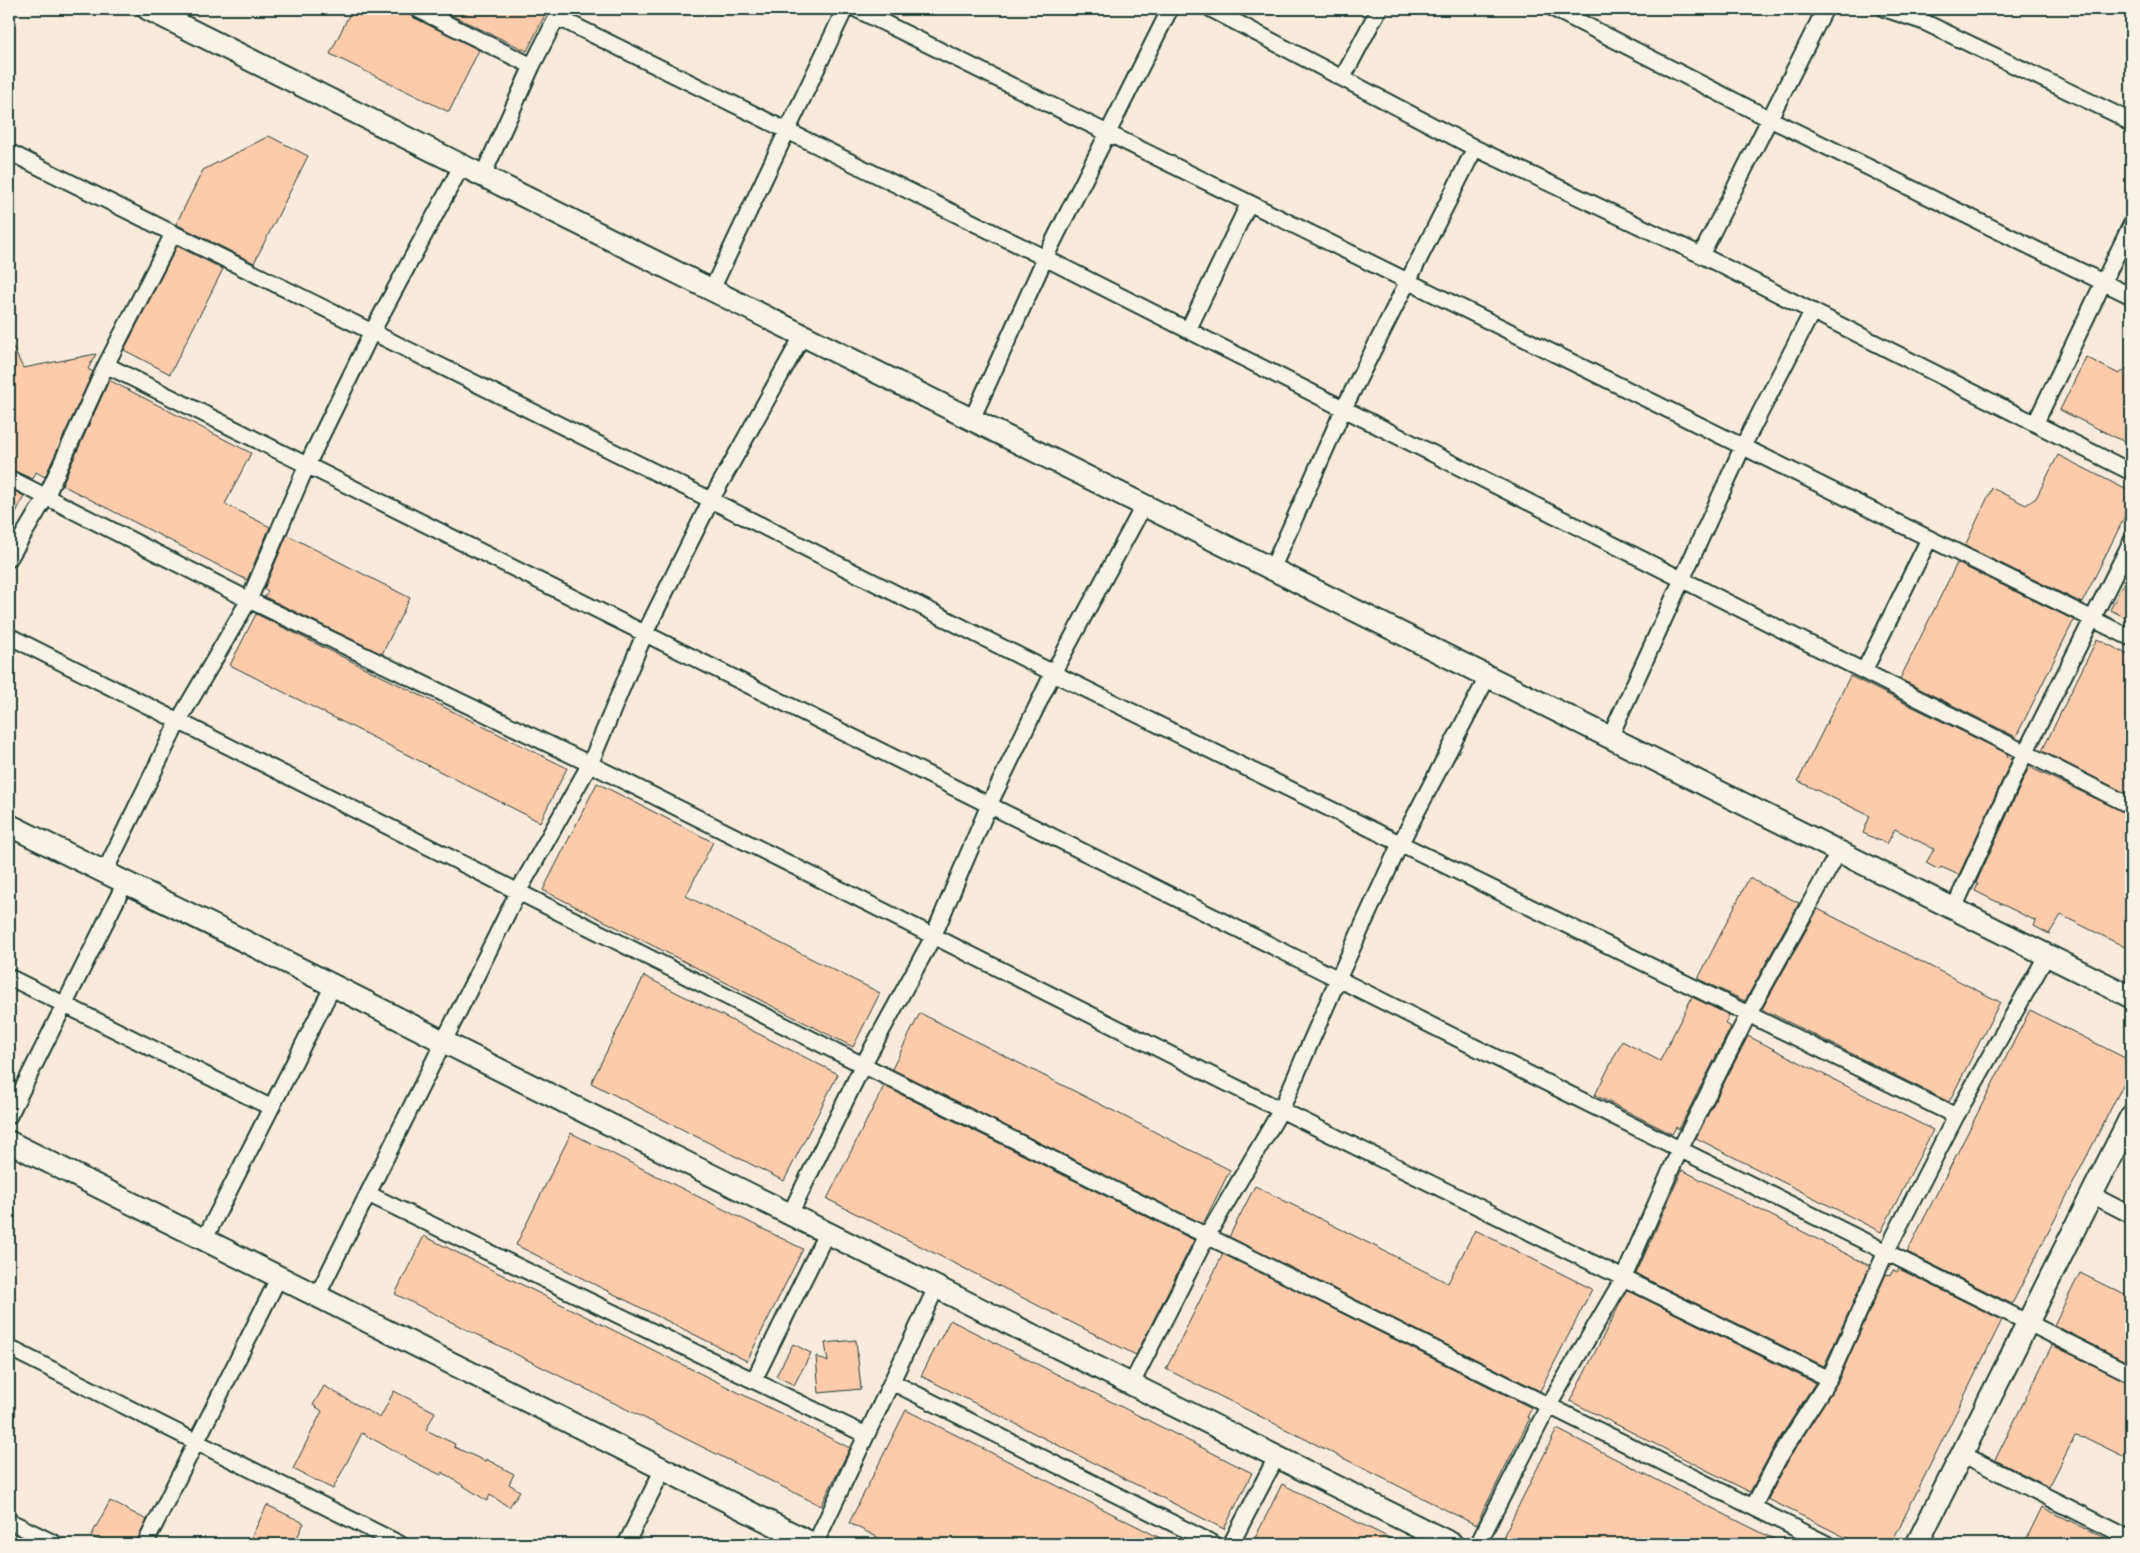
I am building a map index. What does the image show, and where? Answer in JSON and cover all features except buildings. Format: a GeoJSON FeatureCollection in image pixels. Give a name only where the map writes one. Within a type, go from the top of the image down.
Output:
{"type":"FeatureCollection","features":[{"type":"Feature","properties":{"kind":"street"},"geometry":{"type":"LineString","coordinates":[[148,9],[2131,997]]}},
{"type":"Feature","properties":{"kind":"street"},"geometry":{"type":"LineString","coordinates":[[417,9],[532,66]]}},
{"type":"Feature","properties":{"kind":"street"},"geometry":{"type":"LineString","coordinates":[[712,289],[845,9]]}},
{"type":"Feature","properties":{"kind":"street"},"geometry":{"type":"LineString","coordinates":[[856,9],[2131,638]]}},
{"type":"Feature","properties":{"kind":"street"},"geometry":{"type":"LineString","coordinates":[[972,419],[1045,258],[1170,9]]}},
{"type":"Feature","properties":{"kind":"street"},"geometry":{"type":"LineString","coordinates":[[1211,9],[1475,148],[1701,255],[2036,422],[2131,472]]}},
{"type":"Feature","properties":{"kind":"street"},"geometry":{"type":"LineString","coordinates":[[1343,77],[1379,9]]}},
{"type":"Feature","properties":{"kind":"street"},"geometry":{"type":"LineString","coordinates":[[1554,9],[1770,119],[2131,296]]}},
{"type":"Feature","properties":{"kind":"street"},"geometry":{"type":"LineString","coordinates":[[1701,255],[1825,9]]}},
{"type":"Feature","properties":{"kind":"street"},"geometry":{"type":"LineString","coordinates":[[1885,9],[1924,22],[2120,116],[2131,125]]}},
{"type":"Feature","properties":{"kind":"street"},"geometry":{"type":"LineString","coordinates":[[483,175],[532,66],[560,13],[786,131],[1344,408],[2131,806]]}},
{"type":"Feature","properties":{"kind":"street"},"geometry":{"type":"LineString","coordinates":[[1272,568],[1344,408],[1475,148]]}},
{"type":"Feature","properties":{"kind":"street"},"geometry":{"type":"LineString","coordinates":[[9,152],[711,500],[1053,673],[1956,1116]]}},
{"type":"Feature","properties":{"kind":"street"},"geometry":{"type":"LineString","coordinates":[[104,873],[178,720],[249,600],[307,465],[372,332],[462,165]]}},
{"type":"Feature","properties":{"kind":"street"},"geometry":{"type":"LineString","coordinates":[[1188,330],[1249,203]]}},
{"type":"Feature","properties":{"kind":"street"},"geometry":{"type":"LineString","coordinates":[[2036,422],[2131,225]]}},
{"type":"Feature","properties":{"kind":"street"},"geometry":{"type":"LineString","coordinates":[[9,559],[46,497],[106,364],[173,234]]}},
{"type":"Feature","properties":{"kind":"street"},"geometry":{"type":"LineString","coordinates":[[1610,737],[1683,581],[1743,446],[1812,312]]}},
{"type":"Feature","properties":{"kind":"street"},"geometry":{"type":"LineString","coordinates":[[317,1296],[519,890],[590,764],[645,634],[711,500],[803,335]]}},
{"type":"Feature","properties":{"kind":"street"},"geometry":{"type":"LineString","coordinates":[[106,364],[2131,1374]]}},
{"type":"Feature","properties":{"kind":"street"},"geometry":{"type":"LineString","coordinates":[[9,478],[249,600],[590,764],[1281,1110],[1624,1276],[1829,1379]]}},
{"type":"Feature","properties":{"kind":"street"},"geometry":{"type":"LineString","coordinates":[[790,1214],[863,1065],[933,937],[989,805],[1053,673],[1144,505]]}},
{"type":"Feature","properties":{"kind":"street"},"geometry":{"type":"LineString","coordinates":[[1864,670],[1930,539]]}},
{"type":"Feature","properties":{"kind":"street"},"geometry":{"type":"LineString","coordinates":[[1954,908],[2025,753],[2131,542]]}},
{"type":"Feature","properties":{"kind":"street"},"geometry":{"type":"LineString","coordinates":[[9,636],[519,890],[863,1065],[1827,1544]]}},
{"type":"Feature","properties":{"kind":"street"},"geometry":{"type":"LineString","coordinates":[[1131,1385],[1208,1236],[1281,1110],[1400,844],[1488,676]]}},
{"type":"Feature","properties":{"kind":"street"},"geometry":{"type":"LineString","coordinates":[[9,824],[104,873],[334,984],[444,1042],[1452,1544]]}},
{"type":"Feature","properties":{"kind":"street"},"geometry":{"type":"LineString","coordinates":[[1478,1544],[1549,1405],[1624,1276],[1680,1149],[1748,1015],[1839,851]]}},
{"type":"Feature","properties":{"kind":"street"},"geometry":{"type":"LineString","coordinates":[[9,1116],[125,883]]}},
{"type":"Feature","properties":{"kind":"street"},"geometry":{"type":"LineString","coordinates":[[1753,1507],[1781,1454],[1829,1379],[1886,1252],[1956,1116],[2047,954]]}},
{"type":"Feature","properties":{"kind":"street"},"geometry":{"type":"LineString","coordinates":[[9,977],[270,1108]]}},
{"type":"Feature","properties":{"kind":"street"},"geometry":{"type":"LineString","coordinates":[[204,1240],[334,984]]}},
{"type":"Feature","properties":{"kind":"street"},"geometry":{"type":"LineString","coordinates":[[1917,1544],[2131,1116]]}},
{"type":"Feature","properties":{"kind":"street"},"geometry":{"type":"LineString","coordinates":[[9,1142],[814,1544],[936,1288]]}},
{"type":"Feature","properties":{"kind":"street"},"geometry":{"type":"LineString","coordinates":[[368,1194],[866,1435]]}},
{"type":"Feature","properties":{"kind":"street"},"geometry":{"type":"LineString","coordinates":[[2092,1195],[2131,1214]]}},
{"type":"Feature","properties":{"kind":"street"},"geometry":{"type":"LineString","coordinates":[[754,1380],[827,1232]]}},
{"type":"Feature","properties":{"kind":"street"},"geometry":{"type":"LineString","coordinates":[[145,1544],[278,1277]]}},
{"type":"Feature","properties":{"kind":"street"},"geometry":{"type":"LineString","coordinates":[[9,1348],[400,1544]]}},
{"type":"Feature","properties":{"kind":"street"},"geometry":{"type":"LineString","coordinates":[[892,1382],[1214,1544]]}},
{"type":"Feature","properties":{"kind":"street"},"geometry":{"type":"LineString","coordinates":[[1962,1454],[2131,1539]]}},
{"type":"Feature","properties":{"kind":"street"},"geometry":{"type":"LineString","coordinates":[[1231,1544],[1276,1458]]}},
{"type":"Feature","properties":{"kind":"street"},"geometry":{"type":"LineString","coordinates":[[626,1544],[663,1469]]}},
{"type":"Feature","properties":{"kind":"street"},"geometry":{"type":"LineString","coordinates":[[9,1521],[56,1544]]}}]}
